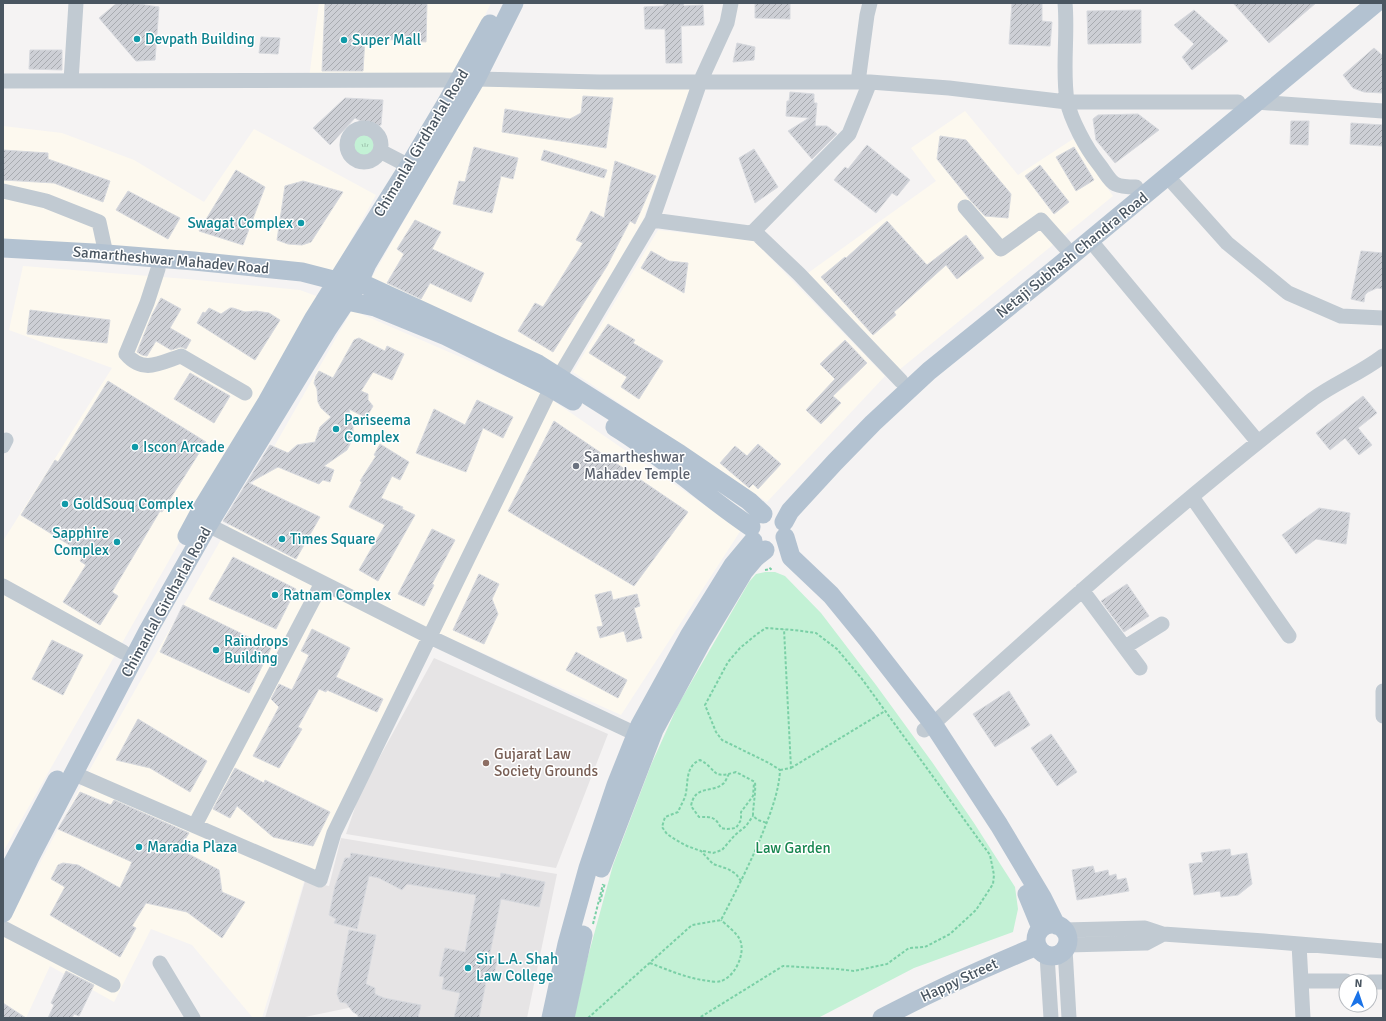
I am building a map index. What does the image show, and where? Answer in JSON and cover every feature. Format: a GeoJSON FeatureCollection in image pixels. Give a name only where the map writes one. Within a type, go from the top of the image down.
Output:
{"type":"FeatureCollection","features":[{"type":"Feature","properties":{"kind":"main road","name":"Chimanlal Girdharlal Road"},"geometry":{"type":"LineString","coordinates":[[338,291],[359,282],[367,264],[467,80],[501,3]]}},
{"type":"Feature","properties":{"kind":"main road","name":"Chimanlal Girdharlal Road"},"geometry":{"type":"LineString","coordinates":[[3,881],[123,652],[202,510],[267,402],[314,318],[338,291],[409,166],[467,80],[514,3]]}},
{"type":"Feature","properties":{"kind":"main road","name":"Netaji Subhash Chandra Road"},"geometry":{"type":"LineString","coordinates":[[551,1018],[567,944],[588,868],[616,785],[636,734],[689,636],[733,565],[769,532],[873,423],[929,370],[1167,176],[1358,3]]}},
{"type":"Feature","properties":{"kind":"main road","name":"Netaji Subhash Chandra Road"},"geometry":{"type":"LineString","coordinates":[[565,1018],[580,946],[600,872],[654,730],[702,641],[744,571],[756,558],[769,532],[826,455],[921,362],[1136,187],[1376,3]]}},
{"type":"Feature","properties":{"kind":"main road","name":"Samartheshwar Mahadev Road"},"geometry":{"type":"LineString","coordinates":[[3,248],[106,254],[302,272],[338,291]]}},
{"type":"Feature","properties":{"kind":"main road","name":"Samartheshwar Mahadev Road"},"geometry":{"type":"LineString","coordinates":[[3,259],[93,263],[158,269],[300,284],[338,291]]}},
{"type":"Feature","properties":{"kind":"main road"},"geometry":{"type":"LineString","coordinates":[[359,282],[538,364],[555,383],[670,466],[723,508],[769,532],[835,600],[867,639],[999,825],[1042,897],[1059,935],[1036,936],[1042,951]]}},
{"type":"Feature","properties":{"kind":"main road","name":"Chimanlal Girdharlal Road"},"geometry":{"type":"LineString","coordinates":[[3,913],[30,858],[148,632],[208,525],[327,330],[338,291]]}},
{"type":"Feature","properties":{"kind":"main road"},"geometry":{"type":"LineString","coordinates":[[338,291],[555,383]]}},
{"type":"Feature","properties":{"kind":"main road","name":"Happy Street"},"geometry":{"type":"LineString","coordinates":[[882,1018],[965,976],[1042,951],[1056,955],[1059,935]]}},
{"type":"Feature","properties":{"kind":"street"},"geometry":{"type":"LineString","coordinates":[[71,81],[76,3]]}},
{"type":"Feature","properties":{"kind":"street"},"geometry":{"type":"LineString","coordinates":[[75,774],[320,880],[334,833],[555,383],[652,220],[700,82],[726,23],[731,3]]}},
{"type":"Feature","properties":{"kind":"street"},"geometry":{"type":"LineString","coordinates":[[753,232],[849,134],[864,82],[867,15],[870,3]]}},
{"type":"Feature","properties":{"kind":"street"},"geometry":{"type":"LineString","coordinates":[[1065,3],[1065,84],[1067,102],[1077,128],[1089,152],[1111,182],[1123,187],[1136,187]]}},
{"type":"Feature","properties":{"kind":"street"},"geometry":{"type":"LineString","coordinates":[[3,81],[467,80],[599,82],[864,82],[949,88],[1067,102],[1247,102],[1383,111]]}},
{"type":"Feature","properties":{"kind":"street"},"geometry":{"type":"LineString","coordinates":[[380,151],[409,166]]}},
{"type":"Feature","properties":{"kind":"street"},"geometry":{"type":"LineString","coordinates":[[1167,176],[1227,243],[1288,293],[1340,316],[1383,318]]}},
{"type":"Feature","properties":{"kind":"street"},"geometry":{"type":"LineString","coordinates":[[3,191],[46,201],[99,222],[106,254]]}},
{"type":"Feature","properties":{"kind":"street"},"geometry":{"type":"LineString","coordinates":[[965,207],[1001,249],[1041,220],[1065,246]]}},
{"type":"Feature","properties":{"kind":"street"},"geometry":{"type":"LineString","coordinates":[[652,220],[753,232],[757,234],[799,274],[901,381]]}},
{"type":"Feature","properties":{"kind":"street"},"geometry":{"type":"LineString","coordinates":[[1090,240],[1258,442]]}},
{"type":"Feature","properties":{"kind":"street"},"geometry":{"type":"LineString","coordinates":[[158,269],[147,303],[126,354],[132,361],[145,367],[181,356],[245,393]]}},
{"type":"Feature","properties":{"kind":"street"},"geometry":{"type":"LineString","coordinates":[[929,727],[1031,634],[1258,442],[1315,398],[1383,356]]}},
{"type":"Feature","properties":{"kind":"street"},"geometry":{"type":"LineString","coordinates":[[1192,497],[1289,636]]}},
{"type":"Feature","properties":{"kind":"street"},"geometry":{"type":"LineString","coordinates":[[208,525],[430,637],[636,734]]}},
{"type":"Feature","properties":{"kind":"street"},"geometry":{"type":"LineString","coordinates":[[194,825],[322,583]]}},
{"type":"Feature","properties":{"kind":"street"},"geometry":{"type":"LineString","coordinates":[[3,586],[123,652]]}},
{"type":"Feature","properties":{"kind":"street"},"geometry":{"type":"LineString","coordinates":[[1082,590],[1140,668]]}},
{"type":"Feature","properties":{"kind":"street"},"geometry":{"type":"LineString","coordinates":[[1124,647],[1162,624]]}},
{"type":"Feature","properties":{"kind":"street"},"geometry":{"type":"LineString","coordinates":[[1383,690],[1383,716]]}},
{"type":"Feature","properties":{"kind":"street"},"geometry":{"type":"LineString","coordinates":[[3,928],[112,985]]}},
{"type":"Feature","properties":{"kind":"street"},"geometry":{"type":"LineString","coordinates":[[1069,1018],[1059,935],[1145,928],[1163,934],[1383,951]]}},
{"type":"Feature","properties":{"kind":"street"},"geometry":{"type":"LineString","coordinates":[[1299,944],[1303,1018]]}},
{"type":"Feature","properties":{"kind":"street"},"geometry":{"type":"LineString","coordinates":[[1042,951],[1051,1018]]}},
{"type":"Feature","properties":{"kind":"street"},"geometry":{"type":"LineString","coordinates":[[160,964],[193,1018]]}},
{"type":"Feature","properties":{"kind":"street"},"geometry":{"type":"LineString","coordinates":[[1301,980],[1338,981]]}},
{"type":"Feature","properties":{"kind":"path"},"geometry":{"type":"LineString","coordinates":[[699,1018],[783,966],[854,971],[887,964],[909,948],[925,947],[950,934],[976,910],[993,884],[994,875],[990,855],[862,679],[837,649],[816,634],[766,628],[740,648],[728,662],[705,705],[716,732],[722,740],[780,770],[791,768],[885,711]]}},
{"type":"Feature","properties":{"kind":"path"},"geometry":{"type":"LineString","coordinates":[[784,629],[791,768]]}},
{"type":"Feature","properties":{"kind":"path"},"geometry":{"type":"LineString","coordinates":[[700,760],[708,764],[712,772],[721,776],[736,772],[755,782],[753,816],[746,826],[734,836],[722,850],[713,853],[687,846],[667,834],[662,827],[665,817],[678,812],[686,796],[688,772],[694,763],[700,760]]}},
{"type":"Feature","properties":{"kind":"path"},"geometry":{"type":"LineString","coordinates":[[721,920],[752,861],[774,807],[780,770]]}},
{"type":"Feature","properties":{"kind":"path"},"geometry":{"type":"LineString","coordinates":[[729,774],[724,782],[716,787],[696,794],[692,800],[691,806],[697,816],[710,817],[717,821],[721,828],[736,828],[741,820],[741,812],[753,796],[755,782]]}},
{"type":"Feature","properties":{"kind":"path"},"geometry":{"type":"LineString","coordinates":[[753,816],[758,820],[767,823]]}},
{"type":"Feature","properties":{"kind":"path"},"geometry":{"type":"LineString","coordinates":[[702,851],[713,864],[728,868],[736,874],[741,881]]}},
{"type":"Feature","properties":{"kind":"path"},"geometry":{"type":"LineString","coordinates":[[588,1018],[692,925],[721,920]]}},
{"type":"Feature","properties":{"kind":"path"},"geometry":{"type":"LineString","coordinates":[[650,963],[687,976],[709,981],[722,981],[732,973],[740,962],[742,949],[740,939],[721,920]]}},
{"type":"Feature","properties":{"kind":"shaded area"},"geometry":{"type":"Polygon","coordinates":[[[319,3],[491,3],[455,77],[309,78],[319,3]]]}},
{"type":"Feature","properties":{"kind":"shaded area"},"geometry":{"type":"Polygon","coordinates":[[[480,86],[690,88],[643,220],[558,366],[370,281],[480,86]]]}},
{"type":"Feature","properties":{"kind":"shaded area"},"geometry":{"type":"Polygon","coordinates":[[[965,111],[1018,175],[1073,139],[1113,196],[899,370],[808,273],[936,181],[911,148],[965,111]]]}},
{"type":"Feature","properties":{"kind":"shaded area"},"geometry":{"type":"Polygon","coordinates":[[[3,126],[62,133],[134,160],[204,202],[254,129],[376,195],[333,272],[3,250],[3,126]]]}},
{"type":"Feature","properties":{"kind":"shaded area"},"geometry":{"type":"Polygon","coordinates":[[[658,230],[753,240],[885,376],[767,502],[573,372],[658,230]]]}},
{"type":"Feature","properties":{"kind":"shaded area"},"geometry":{"type":"Polygon","coordinates":[[[23,266],[187,279],[300,290],[319,297],[3,852],[3,541],[112,368],[9,330],[23,266]]]}},
{"type":"Feature","properties":{"kind":"shaded area"},"geometry":{"type":"Polygon","coordinates":[[[352,310],[539,391],[741,530],[621,715],[440,634],[330,832],[315,880],[305,878],[262,1018],[253,1018],[192,945],[151,929],[114,1002],[50,966],[26,1018],[3,1018],[3,932],[89,771],[352,310]]]}},
{"type":"Feature","properties":{"kind":"shaded area","name":"Gujarat Law Society Grounds"},"geometry":{"type":"Polygon","coordinates":[[[434,658],[608,734],[556,868],[346,834],[360,793],[434,658]]]}},
{"type":"Feature","properties":{"kind":"shaded area"},"geometry":{"type":"Polygon","coordinates":[[[341,838],[557,874],[527,1018],[359,1018],[353,1007],[300,1018],[265,1018],[305,881],[329,886],[341,838]]]}},
{"type":"Feature","properties":{"kind":"green space"},"geometry":{"type":"Polygon","coordinates":[[[363,134],[371,137],[374,145],[371,153],[363,156],[355,153],[352,145],[355,137],[363,134]]]}},
{"type":"Feature","properties":{"kind":"green space","name":"Law Garden"},"geometry":{"type":"Polygon","coordinates":[[[775,572],[785,576],[821,613],[932,762],[974,823],[1015,887],[1018,909],[1013,932],[914,968],[818,1018],[574,1018],[587,960],[613,865],[651,765],[678,705],[749,582],[756,574],[775,572]]]}},
{"type":"Feature","properties":{"kind":"building","name":"Devpath Building"},"geometry":{"type":"Polygon","coordinates":[[[117,3],[132,3],[159,7],[155,60],[136,61],[99,18],[117,3]]]}},
{"type":"Feature","properties":{"kind":"building","name":"Super Mall"},"geometry":{"type":"Polygon","coordinates":[[[325,3],[427,3],[426,42],[365,38],[363,71],[322,71],[325,3]]]}},
{"type":"Feature","properties":{"kind":"building"},"geometry":{"type":"Polygon","coordinates":[[[664,3],[683,3],[684,6],[703,5],[704,25],[681,26],[682,63],[666,63],[665,29],[645,29],[644,7],[664,6],[664,3]]]}},
{"type":"Feature","properties":{"kind":"building"},"geometry":{"type":"Polygon","coordinates":[[[755,3],[790,3],[790,19],[755,18],[755,3]]]}},
{"type":"Feature","properties":{"kind":"building"},"geometry":{"type":"Polygon","coordinates":[[[1012,3],[1042,3],[1042,21],[1052,22],[1050,46],[1009,44],[1012,3]]]}},
{"type":"Feature","properties":{"kind":"building"},"geometry":{"type":"Polygon","coordinates":[[[1233,3],[1316,3],[1269,43],[1233,3]]]}},
{"type":"Feature","properties":{"kind":"building"},"geometry":{"type":"Polygon","coordinates":[[[1141,10],[1141,43],[1088,44],[1087,11],[1141,10]]]}},
{"type":"Feature","properties":{"kind":"building"},"geometry":{"type":"Polygon","coordinates":[[[1194,10],[1228,41],[1192,70],[1182,57],[1194,44],[1174,25],[1194,10]]]}},
{"type":"Feature","properties":{"kind":"building"},"geometry":{"type":"Polygon","coordinates":[[[261,37],[280,38],[278,54],[259,53],[261,37]]]}},
{"type":"Feature","properties":{"kind":"building"},"geometry":{"type":"Polygon","coordinates":[[[737,43],[755,47],[754,60],[733,62],[737,43]]]}},
{"type":"Feature","properties":{"kind":"building"},"geometry":{"type":"Polygon","coordinates":[[[1374,48],[1383,56],[1383,93],[1364,92],[1353,88],[1343,75],[1374,48]]]}},
{"type":"Feature","properties":{"kind":"building"},"geometry":{"type":"Polygon","coordinates":[[[30,50],[62,50],[62,70],[29,69],[30,50]]]}},
{"type":"Feature","properties":{"kind":"building"},"geometry":{"type":"Polygon","coordinates":[[[790,92],[814,94],[814,103],[817,103],[815,126],[827,126],[837,134],[812,159],[788,131],[809,118],[786,116],[787,101],[789,101],[790,92]]]}},
{"type":"Feature","properties":{"kind":"building"},"geometry":{"type":"Polygon","coordinates":[[[583,96],[613,98],[606,148],[502,132],[505,109],[570,119],[581,113],[583,96]]]}},
{"type":"Feature","properties":{"kind":"building"},"geometry":{"type":"Polygon","coordinates":[[[345,98],[383,100],[381,125],[371,127],[355,118],[330,145],[313,128],[345,98]]]}},
{"type":"Feature","properties":{"kind":"building"},"geometry":{"type":"Polygon","coordinates":[[[1138,114],[1159,130],[1115,163],[1096,140],[1093,119],[1098,115],[1138,114]]]}},
{"type":"Feature","properties":{"kind":"building"},"geometry":{"type":"Polygon","coordinates":[[[1291,121],[1309,121],[1308,145],[1290,144],[1291,121]]]}},
{"type":"Feature","properties":{"kind":"building"},"geometry":{"type":"Polygon","coordinates":[[[1351,123],[1383,125],[1383,146],[1350,144],[1351,123]]]}},
{"type":"Feature","properties":{"kind":"building"},"geometry":{"type":"Polygon","coordinates":[[[940,136],[966,140],[1011,194],[1008,218],[985,216],[971,201],[937,159],[940,136]]]}},
{"type":"Feature","properties":{"kind":"building"},"geometry":{"type":"Polygon","coordinates":[[[867,145],[910,180],[897,196],[892,193],[876,213],[834,180],[845,167],[848,169],[867,145]]]}},
{"type":"Feature","properties":{"kind":"building"},"geometry":{"type":"Polygon","coordinates":[[[474,147],[518,158],[513,179],[501,176],[492,213],[453,204],[459,181],[465,182],[474,147]]]}},
{"type":"Feature","properties":{"kind":"building"},"geometry":{"type":"Polygon","coordinates":[[[1074,147],[1094,180],[1076,191],[1056,157],[1074,147]]]}},
{"type":"Feature","properties":{"kind":"building"},"geometry":{"type":"Polygon","coordinates":[[[754,149],[778,187],[755,203],[739,158],[754,149]]]}},
{"type":"Feature","properties":{"kind":"building"},"geometry":{"type":"Polygon","coordinates":[[[3,150],[48,153],[48,159],[110,181],[103,202],[54,183],[3,180],[3,150]]]}},
{"type":"Feature","properties":{"kind":"building"},"geometry":{"type":"Polygon","coordinates":[[[544,150],[607,170],[604,178],[541,160],[544,150]]]}},
{"type":"Feature","properties":{"kind":"building"},"geometry":{"type":"Polygon","coordinates":[[[615,161],[656,176],[635,224],[630,221],[607,266],[553,352],[518,331],[535,303],[543,307],[583,243],[576,240],[591,211],[604,218],[615,161]]]}},
{"type":"Feature","properties":{"kind":"building"},"geometry":{"type":"Polygon","coordinates":[[[1040,165],[1069,202],[1054,214],[1025,176],[1040,165]]]}},
{"type":"Feature","properties":{"kind":"building"},"geometry":{"type":"Polygon","coordinates":[[[236,170],[265,187],[243,245],[199,231],[236,170]]]}},
{"type":"Feature","properties":{"kind":"building","name":"Swagat Complex"},"geometry":{"type":"Polygon","coordinates":[[[303,181],[343,192],[311,242],[302,245],[288,244],[277,240],[285,186],[303,181]]]}},
{"type":"Feature","properties":{"kind":"building"},"geometry":{"type":"Polygon","coordinates":[[[128,191],[180,218],[168,239],[116,210],[128,191]]]}},
{"type":"Feature","properties":{"kind":"building"},"geometry":{"type":"Polygon","coordinates":[[[415,220],[441,232],[432,249],[484,273],[471,302],[430,283],[421,299],[387,283],[404,254],[397,249],[415,220]]]}},
{"type":"Feature","properties":{"kind":"building"},"geometry":{"type":"Polygon","coordinates":[[[887,221],[927,265],[966,235],[984,258],[957,279],[946,265],[894,312],[896,315],[873,335],[821,277],[845,257],[846,258],[887,221]]]}},
{"type":"Feature","properties":{"kind":"building"},"geometry":{"type":"Polygon","coordinates":[[[651,251],[669,261],[688,263],[684,293],[641,268],[651,251]]]}},
{"type":"Feature","properties":{"kind":"building"},"geometry":{"type":"Polygon","coordinates":[[[1361,251],[1383,253],[1383,289],[1377,288],[1368,292],[1365,295],[1364,302],[1351,299],[1361,251]]]}},
{"type":"Feature","properties":{"kind":"building"},"geometry":{"type":"Polygon","coordinates":[[[161,298],[181,309],[170,328],[191,340],[186,349],[181,347],[171,350],[156,341],[147,356],[142,355],[137,352],[152,315],[161,298]]]}},
{"type":"Feature","properties":{"kind":"building"},"geometry":{"type":"Polygon","coordinates":[[[209,308],[221,314],[230,308],[245,312],[256,311],[269,313],[280,320],[255,360],[197,323],[203,312],[205,313],[209,308]]]}},
{"type":"Feature","properties":{"kind":"building"},"geometry":{"type":"Polygon","coordinates":[[[30,310],[110,320],[107,343],[27,334],[30,310]]]}},
{"type":"Feature","properties":{"kind":"building"},"geometry":{"type":"Polygon","coordinates":[[[608,324],[635,340],[633,343],[663,361],[639,399],[621,387],[627,377],[589,353],[608,324]]]}},
{"type":"Feature","properties":{"kind":"building"},"geometry":{"type":"Polygon","coordinates":[[[359,338],[385,351],[387,346],[404,354],[392,380],[373,372],[361,391],[368,394],[368,400],[373,406],[366,418],[349,409],[353,427],[353,438],[347,450],[324,466],[334,470],[330,482],[323,480],[319,484],[278,467],[249,483],[320,517],[296,559],[223,521],[270,445],[288,453],[297,445],[315,442],[320,427],[331,417],[321,408],[318,402],[317,389],[314,383],[316,376],[319,371],[333,378],[354,340],[359,338]]]}},
{"type":"Feature","properties":{"kind":"building"},"geometry":{"type":"Polygon","coordinates":[[[845,340],[867,363],[833,396],[841,403],[821,424],[806,410],[835,379],[820,364],[845,340]]]}},
{"type":"Feature","properties":{"kind":"building"},"geometry":{"type":"Polygon","coordinates":[[[190,373],[230,396],[214,423],[174,399],[190,373]]]}},
{"type":"Feature","properties":{"kind":"building"},"geometry":{"type":"Polygon","coordinates":[[[108,381],[206,442],[162,512],[160,511],[112,592],[118,596],[100,625],[63,602],[86,565],[80,561],[84,554],[21,515],[55,460],[58,462],[108,381]]]}},
{"type":"Feature","properties":{"kind":"building"},"geometry":{"type":"Polygon","coordinates":[[[1363,396],[1377,413],[1358,428],[1372,445],[1359,455],[1345,438],[1330,450],[1316,433],[1363,396]]]}},
{"type":"Feature","properties":{"kind":"building"},"geometry":{"type":"Polygon","coordinates":[[[477,400],[513,417],[503,438],[483,428],[466,472],[416,453],[434,409],[465,425],[477,400]]]}},
{"type":"Feature","properties":{"kind":"building","name":"Samartheshwar Mahadev Temple"},"geometry":{"type":"Polygon","coordinates":[[[554,421],[688,512],[634,586],[508,511],[554,421]]]}},
{"type":"Feature","properties":{"kind":"building"},"geometry":{"type":"Polygon","coordinates":[[[380,444],[409,462],[400,480],[392,476],[381,498],[403,507],[402,509],[415,515],[378,581],[359,570],[385,525],[349,507],[362,482],[360,481],[376,456],[374,455],[380,444]]]}},
{"type":"Feature","properties":{"kind":"building"},"geometry":{"type":"Polygon","coordinates":[[[758,444],[781,464],[758,489],[753,484],[749,488],[720,463],[735,446],[747,456],[758,444]]]}},
{"type":"Feature","properties":{"kind":"building"},"geometry":{"type":"Polygon","coordinates":[[[1319,508],[1350,513],[1346,544],[1316,539],[1296,554],[1282,535],[1319,508]]]}},
{"type":"Feature","properties":{"kind":"building"},"geometry":{"type":"Polygon","coordinates":[[[432,529],[455,540],[432,584],[434,585],[424,606],[398,594],[432,529]]]}},
{"type":"Feature","properties":{"kind":"building","name":"Ratnam Complex"},"geometry":{"type":"Polygon","coordinates":[[[233,557],[296,589],[276,629],[209,599],[233,557]]]}},
{"type":"Feature","properties":{"kind":"building"},"geometry":{"type":"Polygon","coordinates":[[[479,574],[499,584],[492,599],[498,614],[484,644],[453,630],[479,574]]]}},
{"type":"Feature","properties":{"kind":"building"},"geometry":{"type":"Polygon","coordinates":[[[1127,584],[1149,616],[1124,632],[1101,601],[1127,584]]]}},
{"type":"Feature","properties":{"kind":"building"},"geometry":{"type":"Polygon","coordinates":[[[611,591],[613,600],[637,594],[640,606],[634,608],[642,638],[627,642],[624,631],[600,638],[597,627],[603,626],[595,595],[611,591]]]}},
{"type":"Feature","properties":{"kind":"building","name":"Raindrops Building"},"geometry":{"type":"Polygon","coordinates":[[[183,605],[271,648],[249,693],[160,652],[183,605]]]}},
{"type":"Feature","properties":{"kind":"building"},"geometry":{"type":"Polygon","coordinates":[[[312,629],[350,648],[336,677],[383,699],[377,712],[327,690],[326,692],[319,689],[298,727],[302,729],[279,768],[253,756],[279,707],[271,699],[279,684],[292,690],[309,655],[301,651],[312,629]]]}},
{"type":"Feature","properties":{"kind":"building"},"geometry":{"type":"Polygon","coordinates":[[[52,640],[83,655],[63,695],[32,679],[52,640]]]}},
{"type":"Feature","properties":{"kind":"building"},"geometry":{"type":"Polygon","coordinates":[[[576,652],[627,680],[618,698],[566,670],[576,652]]]}},
{"type":"Feature","properties":{"kind":"building"},"geometry":{"type":"Polygon","coordinates":[[[1009,691],[1030,725],[995,747],[973,714],[1009,691]]]}},
{"type":"Feature","properties":{"kind":"building"},"geometry":{"type":"Polygon","coordinates":[[[138,719],[207,761],[190,792],[150,768],[116,760],[138,719]]]}},
{"type":"Feature","properties":{"kind":"building"},"geometry":{"type":"Polygon","coordinates":[[[1051,734],[1077,772],[1057,786],[1031,748],[1051,734]]]}},
{"type":"Feature","properties":{"kind":"building"},"geometry":{"type":"Polygon","coordinates":[[[235,768],[264,783],[265,780],[330,812],[313,846],[273,837],[237,806],[230,818],[213,809],[235,768]]]}},
{"type":"Feature","properties":{"kind":"building"},"geometry":{"type":"Polygon","coordinates":[[[80,792],[111,805],[114,800],[189,833],[179,849],[219,870],[222,892],[245,902],[222,938],[187,912],[146,903],[132,926],[136,928],[120,957],[50,915],[65,887],[51,879],[58,865],[63,863],[78,865],[120,888],[132,862],[58,829],[80,792]]]}},
{"type":"Feature","properties":{"kind":"building"},"geometry":{"type":"Polygon","coordinates":[[[1230,849],[1231,856],[1247,853],[1252,884],[1238,895],[1221,897],[1220,891],[1194,895],[1189,864],[1203,862],[1201,853],[1230,849]]]}},
{"type":"Feature","properties":{"kind":"building"},"geometry":{"type":"Polygon","coordinates":[[[351,853],[500,878],[501,873],[545,882],[539,907],[501,899],[489,958],[497,959],[494,978],[487,977],[479,1018],[454,1018],[460,993],[442,989],[444,977],[439,976],[445,948],[465,952],[476,895],[407,884],[402,890],[379,878],[369,876],[357,929],[334,923],[336,919],[329,915],[335,886],[345,858],[350,858],[351,853]]]}},
{"type":"Feature","properties":{"kind":"building"},"geometry":{"type":"Polygon","coordinates":[[[1093,866],[1095,873],[1108,870],[1109,876],[1116,874],[1117,880],[1126,878],[1129,891],[1077,900],[1072,870],[1093,866]]]}},
{"type":"Feature","properties":{"kind":"building"},"geometry":{"type":"Polygon","coordinates":[[[349,930],[376,935],[366,984],[375,988],[375,994],[384,998],[421,1005],[418,1018],[358,1018],[358,1015],[353,1012],[346,1003],[340,1002],[337,994],[349,930]]]}},
{"type":"Feature","properties":{"kind":"building"},"geometry":{"type":"Polygon","coordinates":[[[66,971],[94,985],[79,1016],[74,1014],[72,1018],[48,1018],[54,1005],[51,1003],[66,971]]]}},
{"type":"Feature","properties":{"kind":"building"},"geometry":{"type":"Polygon","coordinates":[[[3,1003],[26,1018],[3,1018],[3,1003]]]}},
{"type":"Feature","properties":{"kind":"place","name":"Devpath Building"},"geometry":{"type":"Point","coordinates":[137,39]}},
{"type":"Feature","properties":{"kind":"place","name":"Super Mall"},"geometry":{"type":"Point","coordinates":[344,40]}},
{"type":"Feature","properties":{"kind":"place","name":"Swagat Complex"},"geometry":{"type":"Point","coordinates":[301,223]}},
{"type":"Feature","properties":{"kind":"place","name":"Pariseema Complex"},"geometry":{"type":"Point","coordinates":[336,429]}},
{"type":"Feature","properties":{"kind":"place","name":"Iscon Arcade"},"geometry":{"type":"Point","coordinates":[135,447]}},
{"type":"Feature","properties":{"kind":"place","name":"Samartheshwar Mahadev Temple"},"geometry":{"type":"Point","coordinates":[576,466]}},
{"type":"Feature","properties":{"kind":"place","name":"GoldSouq Complex"},"geometry":{"type":"Point","coordinates":[65,504]}},
{"type":"Feature","properties":{"kind":"place","name":"Times Square"},"geometry":{"type":"Point","coordinates":[282,539]}},
{"type":"Feature","properties":{"kind":"place","name":"Sapphire Complex"},"geometry":{"type":"Point","coordinates":[117,542]}},
{"type":"Feature","properties":{"kind":"place","name":"Ratnam Complex"},"geometry":{"type":"Point","coordinates":[275,595]}},
{"type":"Feature","properties":{"kind":"place","name":"Raindrops Building"},"geometry":{"type":"Point","coordinates":[216,650]}},
{"type":"Feature","properties":{"kind":"place","name":"Gujarat Law Society Grounds"},"geometry":{"type":"Point","coordinates":[486,763]}},
{"type":"Feature","properties":{"kind":"place","name":"Maradia Plaza"},"geometry":{"type":"Point","coordinates":[139,847]}},
{"type":"Feature","properties":{"kind":"place","name":"Sir L.A. Shah Law College"},"geometry":{"type":"Point","coordinates":[468,968]}}]}
